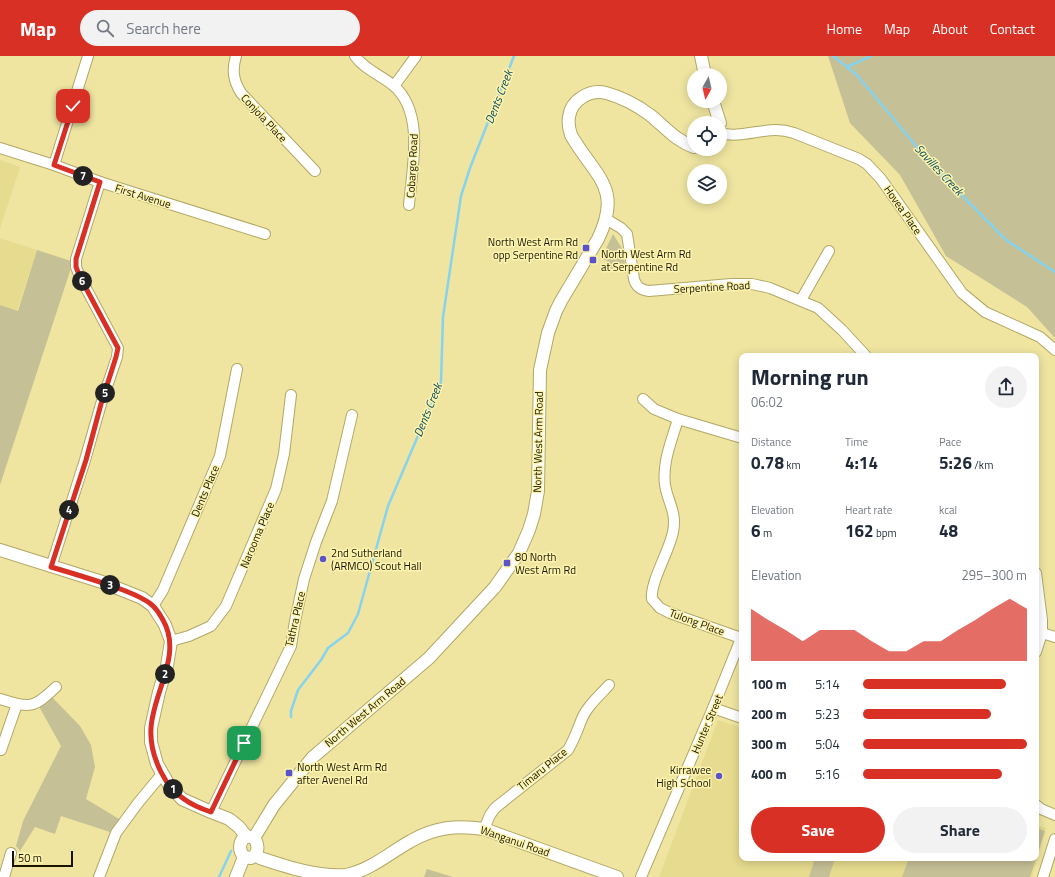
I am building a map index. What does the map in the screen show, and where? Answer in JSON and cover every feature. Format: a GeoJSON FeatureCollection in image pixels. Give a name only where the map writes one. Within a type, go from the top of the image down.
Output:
{"type":"FeatureCollection","features":[{"type":"Feature","properties":{"kind":"street"},"geometry":{"type":"LineString","coordinates":[[54,165],[88,56]]}},
{"type":"Feature","properties":{"kind":"street","name":"Conjola Place"},"geometry":{"type":"LineString","coordinates":[[236,56],[233,74],[235,84],[240,93],[315,171]]}},
{"type":"Feature","properties":{"kind":"street","name":"Cobargo Road"},"geometry":{"type":"LineString","coordinates":[[355,56],[360,63],[394,86],[406,102],[411,114],[414,126],[415,141],[409,204]]}},
{"type":"Feature","properties":{"kind":"street"},"geometry":{"type":"LineString","coordinates":[[394,86],[416,56]]}},
{"type":"Feature","properties":{"kind":"street"},"geometry":{"type":"LineString","coordinates":[[701,56],[704,68]]}},
{"type":"Feature","properties":{"kind":"street","name":"North West Arm Road"},"geometry":{"type":"LineString","coordinates":[[250,837],[313,757],[429,658],[487,596],[519,553],[527,536],[534,514],[538,491],[540,438],[539,384],[540,370],[548,333],[556,311],[598,239],[606,219],[609,204],[601,179],[576,143],[569,128],[569,116],[573,105],[578,100],[592,93],[607,93],[650,115],[678,140],[687,144]]}},
{"type":"Feature","properties":{"kind":"street","name":"Hovea Place"},"geometry":{"type":"LineString","coordinates":[[727,134],[769,130],[785,131],[794,133],[863,161],[881,178],[962,293],[985,312],[1040,337],[1055,350]]}},
{"type":"Feature","properties":{"kind":"street","name":"First Avenue"},"geometry":{"type":"LineString","coordinates":[[0,148],[54,165],[100,182],[265,234]]}},
{"type":"Feature","properties":{"kind":"street"},"geometry":{"type":"LineString","coordinates":[[51,567],[86,460],[118,348],[76,267],[76,259],[100,182]]}},
{"type":"Feature","properties":{"kind":"street","name":"Serpentine Road"},"geometry":{"type":"LineString","coordinates":[[606,219],[621,228],[627,234],[634,279],[636,284],[641,289],[649,291],[731,284],[752,284],[770,288],[818,308],[832,319],[863,353]]}},
{"type":"Feature","properties":{"kind":"street"},"geometry":{"type":"LineString","coordinates":[[801,300],[829,251]]}},
{"type":"Feature","properties":{"kind":"street","name":"Dents Place"},"geometry":{"type":"LineString","coordinates":[[153,606],[163,590],[220,456],[237,369]]}},
{"type":"Feature","properties":{"kind":"street","name":"Narooma Place"},"geometry":{"type":"LineString","coordinates":[[170,641],[189,636],[211,626],[226,606],[276,489],[284,454],[291,395]]}},
{"type":"Feature","properties":{"kind":"street"},"geometry":{"type":"LineString","coordinates":[[643,399],[654,408],[678,419],[739,437]]}},
{"type":"Feature","properties":{"kind":"street","name":"Tathra Place"},"geometry":{"type":"LineString","coordinates":[[211,812],[291,646],[304,579],[316,542],[332,501],[352,415]]}},
{"type":"Feature","properties":{"kind":"street","name":"Tulong Place"},"geometry":{"type":"LineString","coordinates":[[678,419],[668,453],[665,473],[665,485],[674,514],[673,532],[664,561],[652,588],[652,599],[660,608],[670,613],[739,636]]}},
{"type":"Feature","properties":{"kind":"street"},"geometry":{"type":"LineString","coordinates":[[0,550],[102,582],[142,598],[153,606],[166,625],[170,641],[167,666],[159,692],[151,728],[151,742],[157,764],[169,785],[182,799],[229,819],[257,842],[258,847],[236,877]]}},
{"type":"Feature","properties":{"kind":"street"},"geometry":{"type":"LineString","coordinates":[[1039,596],[1042,620],[1042,633],[1039,642]]}},
{"type":"Feature","properties":{"kind":"street"},"geometry":{"type":"LineString","coordinates":[[1042,633],[1055,637]]}},
{"type":"Feature","properties":{"kind":"street","name":"Hunter Street"},"geometry":{"type":"LineString","coordinates":[[641,877],[739,644]]}},
{"type":"Feature","properties":{"kind":"street","name":"Timaru Place"},"geometry":{"type":"LineString","coordinates":[[484,829],[495,808],[568,750],[574,741],[581,720],[586,711],[609,685]]}},
{"type":"Feature","properties":{"kind":"street"},"geometry":{"type":"LineString","coordinates":[[0,699],[17,704],[33,705],[42,701],[56,687]]}},
{"type":"Feature","properties":{"kind":"street"},"geometry":{"type":"LineString","coordinates":[[2,750],[17,704]]}},
{"type":"Feature","properties":{"kind":"street"},"geometry":{"type":"LineString","coordinates":[[713,708],[739,717]]}},
{"type":"Feature","properties":{"kind":"street"},"geometry":{"type":"LineString","coordinates":[[100,877],[116,833],[162,774]]}},
{"type":"Feature","properties":{"kind":"street"},"geometry":{"type":"LineString","coordinates":[[1039,807],[1055,815]]}},
{"type":"Feature","properties":{"kind":"street","name":"Wanganui Road"},"geometry":{"type":"LineString","coordinates":[[250,856],[305,873],[321,876],[346,875],[363,870],[373,865],[411,841],[431,832],[451,827],[466,826],[484,829],[617,877]]}},
{"type":"Feature","properties":{"kind":"street"},"geometry":{"type":"LineString","coordinates":[[250,837],[243,838],[240,843],[241,851],[250,856]]}},
{"type":"Feature","properties":{"kind":"street"},"geometry":{"type":"LineString","coordinates":[[1043,877],[1055,839]]}},
{"type":"Feature","properties":{"kind":"street"},"geometry":{"type":"LineString","coordinates":[[4,877],[11,853]]}},
{"type":"Feature","properties":{"kind":"shaded area"},"geometry":{"type":"Polygon","coordinates":[[[828,56],[1055,56],[1055,338],[1027,307],[946,256],[900,175],[850,123],[828,56]]]}},
{"type":"Feature","properties":{"kind":"shaded area"},"geometry":{"type":"Polygon","coordinates":[[[0,160],[20,167],[0,229],[0,160]]]}},
{"type":"Feature","properties":{"kind":"shaded area"},"geometry":{"type":"Polygon","coordinates":[[[613,234],[623,250],[626,273],[610,268],[606,260],[601,259],[613,234]]]}},
{"type":"Feature","properties":{"kind":"shaded area"},"geometry":{"type":"Polygon","coordinates":[[[0,238],[37,250],[17,311],[0,305],[0,238]]]}},
{"type":"Feature","properties":{"kind":"shaded area"},"geometry":{"type":"Polygon","coordinates":[[[37,250],[71,261],[72,265],[0,485],[0,305],[18,311],[37,250]]]}},
{"type":"Feature","properties":{"kind":"shaded area"},"geometry":{"type":"Polygon","coordinates":[[[49,694],[80,726],[91,745],[95,767],[86,799],[124,822],[116,834],[61,816],[55,834],[35,827],[20,851],[16,846],[23,821],[61,746],[37,703],[49,694]]]}},
{"type":"Feature","properties":{"kind":"shaded area","name":"Kirrawee High School"},"geometry":{"type":"Polygon","coordinates":[[[718,720],[739,727],[739,861],[1037,861],[1032,877],[659,877],[718,720]]]}},
{"type":"Feature","properties":{"kind":"shaded area","name":"Kirrawee High School"},"geometry":{"type":"Polygon","coordinates":[[[1039,826],[1046,828],[1039,852],[1039,826]]]}},
{"type":"Feature","properties":{"kind":"shaded area"},"geometry":{"type":"Polygon","coordinates":[[[1039,829],[1045,831],[1039,849],[1039,829]]]}},
{"type":"Feature","properties":{"kind":"shaded area"},"geometry":{"type":"Polygon","coordinates":[[[814,861],[834,861],[829,877],[809,877],[814,861]]]}},
{"type":"Feature","properties":{"kind":"shaded area"},"geometry":{"type":"Polygon","coordinates":[[[908,861],[1035,861],[1030,877],[902,877],[908,861]]]}},
{"type":"Feature","properties":{"kind":"shaded area"},"geometry":{"type":"Polygon","coordinates":[[[427,869],[453,877],[424,877],[427,869]]]}},
{"type":"Feature","properties":{"kind":"waterway","name":"Dents Creek"},"geometry":{"type":"LineString","coordinates":[[291,717],[291,711],[298,690],[321,660],[328,648],[348,633],[358,614],[388,506],[441,382],[443,317],[461,196],[470,168],[514,56]]}},
{"type":"Feature","properties":{"kind":"waterway","name":"Savilles Creek"},"geometry":{"type":"LineString","coordinates":[[833,56],[856,74],[932,165],[1006,240],[1055,272]]}},
{"type":"Feature","properties":{"kind":"waterway"},"geometry":{"type":"LineString","coordinates":[[847,67],[871,56]]}},
{"type":"Feature","properties":{"kind":"waterway","name":"Dents Creek"},"geometry":{"type":"LineString","coordinates":[[219,877],[231,851]]}},
{"type":"Feature","properties":{"kind":"place","name":"North West Arm Rd opp Serpentine Rd"},"geometry":{"type":"Point","coordinates":[586,248]}},
{"type":"Feature","properties":{"kind":"place","name":"North West Arm Rd at Serpentine Rd"},"geometry":{"type":"Point","coordinates":[593,260]}},
{"type":"Feature","properties":{"kind":"place","name":"2nd Sutherland (ARMCO) Scout Hall"},"geometry":{"type":"Point","coordinates":[323,559]}},
{"type":"Feature","properties":{"kind":"place","name":"80 North West Arm Rd"},"geometry":{"type":"Point","coordinates":[507,563]}},
{"type":"Feature","properties":{"kind":"place","name":"North West Arm Rd after Avenel Rd"},"geometry":{"type":"Point","coordinates":[289,773]}},
{"type":"Feature","properties":{"kind":"place","name":"Kirrawee High School"},"geometry":{"type":"Point","coordinates":[719,776]}},
{"type":"Feature","properties":{"kind":"route"},"geometry":{"type":"LineString","coordinates":[[73,106],[54,165],[100,182],[76,259],[76,267],[118,348],[86,460],[51,567],[102,582],[142,598],[153,606],[166,625],[170,641],[169,652],[167,666],[152,719],[151,742],[157,764],[162,774],[169,785],[182,799],[211,812],[244,743]]}}]}
